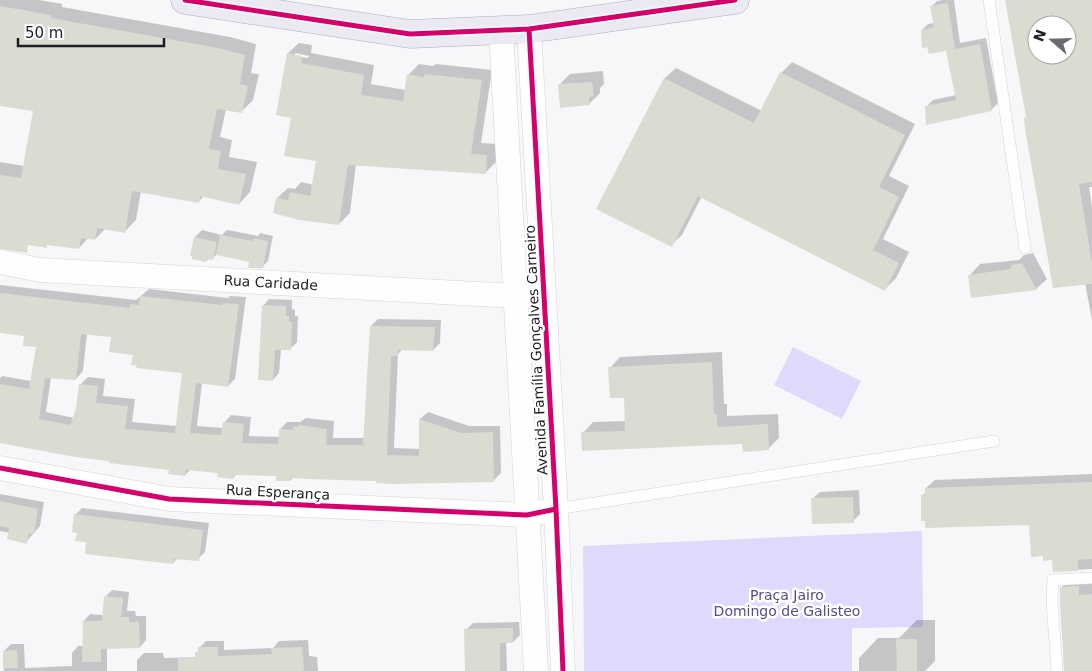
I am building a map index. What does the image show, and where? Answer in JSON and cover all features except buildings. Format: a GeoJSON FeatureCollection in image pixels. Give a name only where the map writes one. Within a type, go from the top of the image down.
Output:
{"type":"FeatureCollection","features":[{"type":"Feature","properties":{"kind":"main road"},"geometry":{"type":"LineString","coordinates":[[184,0],[410,34],[529,29],[735,0]]}},
{"type":"Feature","properties":{"kind":"street","name":"Avenida Família Gonçalves Carneiro"},"geometry":{"type":"LineString","coordinates":[[529,29],[556,509],[563,671]]}},
{"type":"Feature","properties":{"kind":"street","name":"Avenida Família Gonçalves Carneiro"},"geometry":{"type":"LineString","coordinates":[[501,31],[536,671]]}},
{"type":"Feature","properties":{"kind":"street","name":"Rua Caridade"},"geometry":{"type":"LineString","coordinates":[[0,262],[40,270],[515,296],[544,294]]}},
{"type":"Feature","properties":{"kind":"street","name":"Rua Esperança"},"geometry":{"type":"LineString","coordinates":[[0,468],[169,499],[527,515],[556,509]]}},
{"type":"Feature","properties":{"kind":"lane"},"geometry":{"type":"LineString","coordinates":[[989,0],[1026,248]]}},
{"type":"Feature","properties":{"kind":"lane"},"geometry":{"type":"LineString","coordinates":[[556,509],[994,441]]}},
{"type":"Feature","properties":{"kind":"lane"},"geometry":{"type":"LineString","coordinates":[[1057,671],[1052,601],[1054,580],[1092,578]]}},
{"type":"Feature","properties":{"kind":"green space"},"geometry":{"type":"Polygon","coordinates":[[[793,347],[861,381],[842,419],[774,385],[793,347]]]}},
{"type":"Feature","properties":{"kind":"green space","name":"Praça Jairo Domingo de Galisteo"},"geometry":{"type":"Polygon","coordinates":[[[922,531],[923,627],[852,628],[852,671],[584,671],[583,546],[922,531]]]}},
{"type":"Feature","properties":{"kind":"cycle path"},"geometry":{"type":"LineString","coordinates":[[185,0],[410,34],[529,29],[735,0]]}},
{"type":"Feature","properties":{"kind":"cycle path"},"geometry":{"type":"LineString","coordinates":[[529,29],[556,509],[563,671]]}},
{"type":"Feature","properties":{"kind":"cycle path"},"geometry":{"type":"LineString","coordinates":[[0,468],[169,499],[527,515],[556,509]]}}]}
